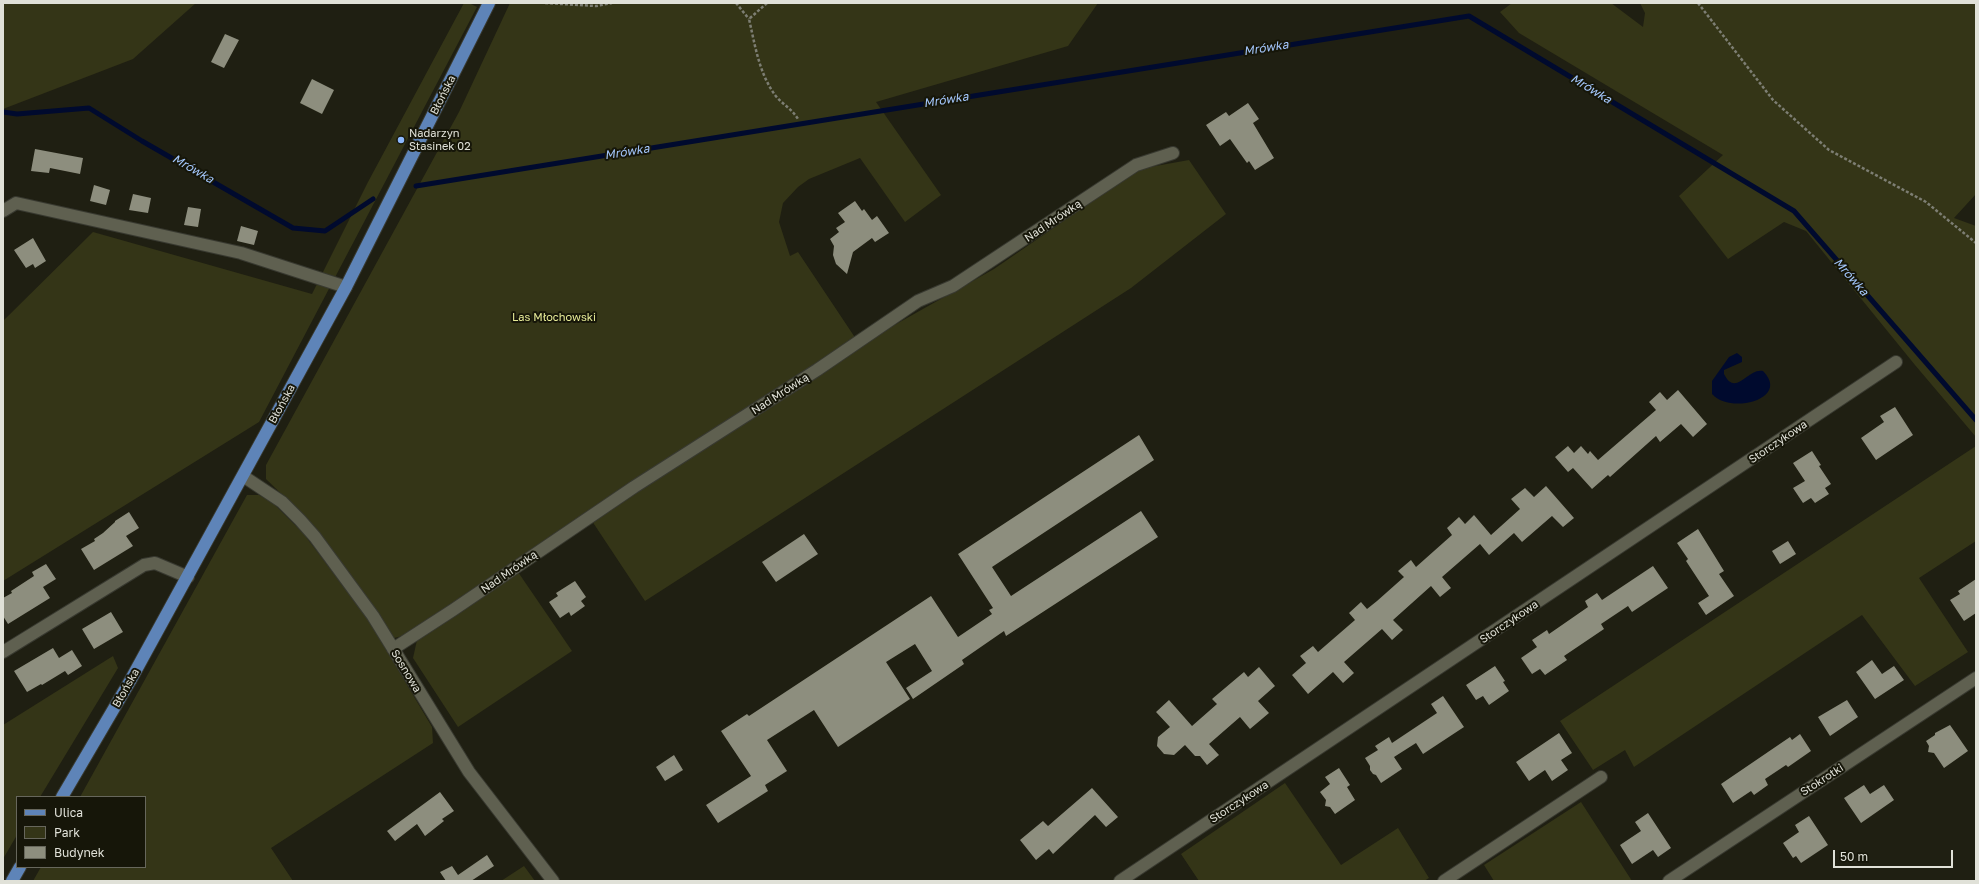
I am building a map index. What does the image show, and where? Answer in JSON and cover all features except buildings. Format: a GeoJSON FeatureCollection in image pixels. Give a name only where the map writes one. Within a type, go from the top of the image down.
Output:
{"type":"FeatureCollection","features":[{"type":"Feature","properties":{"kind":"main road","name":"Błońska"},"geometry":{"type":"LineString","coordinates":[[63,796],[130,681],[188,577],[346,287],[489,3]]}},
{"type":"Feature","properties":{"kind":"main road"},"geometry":{"type":"LineString","coordinates":[[12,881],[19,868]]}},
{"type":"Feature","properties":{"kind":"street","name":"Nad Mrówką"},"geometry":{"type":"LineString","coordinates":[[393,649],[634,487],[817,370],[918,301],[953,286],[1000,257],[1136,165],[1173,153]]}},
{"type":"Feature","properties":{"kind":"street"},"geometry":{"type":"LineString","coordinates":[[3,211],[16,203],[241,253],[346,287]]}},
{"type":"Feature","properties":{"kind":"street","name":"Storczykowa"},"geometry":{"type":"LineString","coordinates":[[1120,881],[1896,362]]}},
{"type":"Feature","properties":{"kind":"street","name":"Sosnowa"},"geometry":{"type":"LineString","coordinates":[[243,476],[282,502],[300,520],[373,616],[469,772],[553,881]]}},
{"type":"Feature","properties":{"kind":"street"},"geometry":{"type":"LineString","coordinates":[[3,652],[144,565],[155,563],[188,577]]}},
{"type":"Feature","properties":{"kind":"street","name":"Stokrotki"},"geometry":{"type":"LineString","coordinates":[[1669,881],[1976,678]]}},
{"type":"Feature","properties":{"kind":"street"},"geometry":{"type":"LineString","coordinates":[[1444,881],[1601,777]]}},
{"type":"Feature","properties":{"kind":"path"},"geometry":{"type":"LineString","coordinates":[[545,3],[596,6],[612,3]]}},
{"type":"Feature","properties":{"kind":"path"},"geometry":{"type":"LineString","coordinates":[[736,3],[749,19],[763,75],[776,96],[792,110],[798,120]]}},
{"type":"Feature","properties":{"kind":"path"},"geometry":{"type":"LineString","coordinates":[[749,19],[767,3]]}},
{"type":"Feature","properties":{"kind":"path"},"geometry":{"type":"LineString","coordinates":[[1698,3],[1773,100],[1829,150],[1926,202],[1976,243]]}},
{"type":"Feature","properties":{"kind":"green space"},"geometry":{"type":"Polygon","coordinates":[[[3,3],[196,3],[133,59],[3,109],[3,3]]]}},
{"type":"Feature","properties":{"kind":"green space"},"geometry":{"type":"Polygon","coordinates":[[[464,3],[469,3],[477,7],[259,422],[3,581],[3,321],[93,232],[312,294],[368,182],[464,3]]]}},
{"type":"Feature","properties":{"kind":"green space","name":"Las Młochowski"},"geometry":{"type":"Polygon","coordinates":[[[510,3],[1098,3],[1068,46],[876,102],[941,195],[905,222],[860,158],[809,179],[798,187],[783,203],[779,222],[790,256],[798,252],[856,339],[411,634],[394,638],[379,614],[311,523],[266,479],[266,465],[459,112],[510,3]]]}},
{"type":"Feature","properties":{"kind":"green space"},"geometry":{"type":"Polygon","coordinates":[[[1512,3],[1611,3],[1643,27],[1645,13],[1640,3],[1976,3],[1976,194],[1954,218],[1976,226],[1976,437],[1915,365],[1806,231],[1784,222],[1728,259],[1679,196],[1723,155],[1519,33],[1500,12],[1512,3]]]}},
{"type":"Feature","properties":{"kind":"green space"},"geometry":{"type":"Polygon","coordinates":[[[1189,160],[1226,214],[1131,288],[645,601],[592,521],[859,345],[994,269],[1139,169],[1189,160]]]}},
{"type":"Feature","properties":{"kind":"green space"},"geometry":{"type":"Polygon","coordinates":[[[1976,446],[1976,541],[1919,578],[1968,652],[1915,686],[1862,615],[1634,767],[1625,750],[1593,770],[1560,721],[1976,446]]]}},
{"type":"Feature","properties":{"kind":"green space"},"geometry":{"type":"Polygon","coordinates":[[[247,495],[259,495],[272,502],[303,533],[368,619],[432,727],[433,743],[271,848],[293,881],[33,881],[40,868],[146,868],[146,796],[81,796],[247,495]]]}},
{"type":"Feature","properties":{"kind":"green space"},"geometry":{"type":"Polygon","coordinates":[[[518,572],[572,651],[458,727],[413,658],[417,640],[518,572]]]}},
{"type":"Feature","properties":{"kind":"green space"},"geometry":{"type":"Polygon","coordinates":[[[113,656],[118,668],[41,796],[16,796],[16,837],[3,859],[3,725],[113,656]]]}},
{"type":"Feature","properties":{"kind":"green space"},"geometry":{"type":"Polygon","coordinates":[[[1285,783],[1341,865],[1398,828],[1429,878],[1424,881],[1199,881],[1181,854],[1285,783]]]}},
{"type":"Feature","properties":{"kind":"green space"},"geometry":{"type":"Polygon","coordinates":[[[1581,802],[1632,881],[1494,881],[1484,865],[1581,802]]]}},
{"type":"Feature","properties":{"kind":"green space"},"geometry":{"type":"Polygon","coordinates":[[[524,866],[535,881],[501,881],[524,866]]]}},
{"type":"Feature","properties":{"kind":"water"},"geometry":{"type":"Polygon","coordinates":[[[1737,353],[1742,357],[1742,362],[1724,370],[1724,374],[1729,381],[1738,383],[1752,373],[1763,371],[1770,381],[1769,389],[1764,396],[1755,401],[1732,403],[1721,400],[1712,394],[1712,381],[1729,357],[1737,353]]]}},
{"type":"Feature","properties":{"kind":"waterway","name":"Mrówka"},"geometry":{"type":"LineString","coordinates":[[416,186],[1469,16],[1794,211],[1976,420]]}},
{"type":"Feature","properties":{"kind":"waterway","name":"Mrówka"},"geometry":{"type":"LineString","coordinates":[[3,112],[17,114],[89,108],[142,141],[293,228],[325,231],[373,199]]}},
{"type":"Feature","properties":{"kind":"place","name":"Nadarzyn Stasinek 02"},"geometry":{"type":"Point","coordinates":[401,140]}}]}
